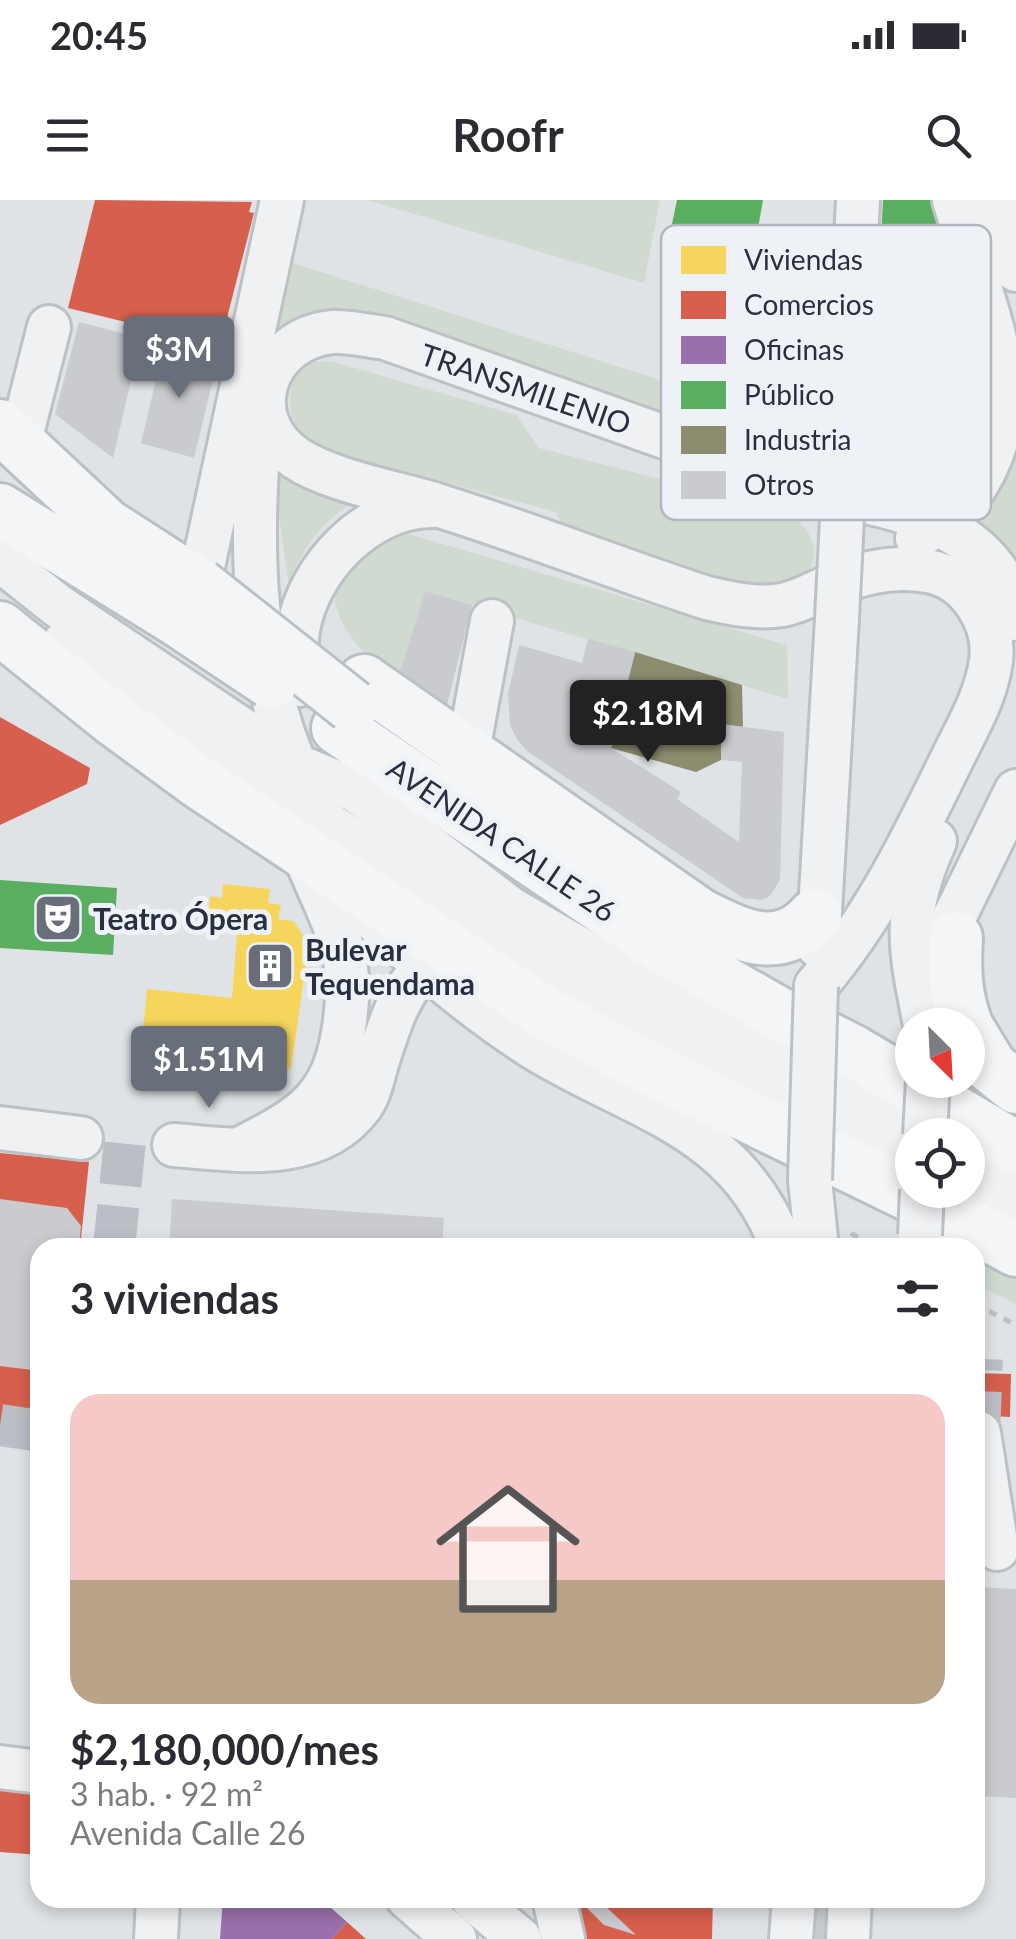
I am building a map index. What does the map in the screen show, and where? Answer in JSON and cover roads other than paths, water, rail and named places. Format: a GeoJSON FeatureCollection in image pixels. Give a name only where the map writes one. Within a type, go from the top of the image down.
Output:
{"type":"FeatureCollection","features":[{"type":"Feature","properties":{"kind":"main road"},"geometry":{"type":"LineString","coordinates":[[10,435],[190,604]]}},
{"type":"Feature","properties":{"kind":"main road","name":"AVENIDA CALLE 26"},"geometry":{"type":"LineString","coordinates":[[0,510],[190,604],[351,705],[532,860],[660,946],[854,1052],[1016,1148]]}},
{"type":"Feature","properties":{"kind":"main road"},"geometry":{"type":"LineString","coordinates":[[0,628],[113,720],[198,782]]}},
{"type":"Feature","properties":{"kind":"main road"},"geometry":{"type":"LineString","coordinates":[[0,662],[198,782],[310,833],[546,1013],[1016,1250]]}},
{"type":"Feature","properties":{"kind":"main road"},"geometry":{"type":"LineString","coordinates":[[351,705],[468,750],[700,915],[737,934],[776,938],[804,926],[814,914]]}},
{"type":"Feature","properties":{"kind":"main road"},"geometry":{"type":"LineString","coordinates":[[956,938],[954,974],[960,1008]]}},
{"type":"Feature","properties":{"kind":"main road"},"geometry":{"type":"LineString","coordinates":[[985,1057],[1016,1088]]}},
{"type":"Feature","properties":{"kind":"street"},"geometry":{"type":"LineString","coordinates":[[190,604],[282,200]]}},
{"type":"Feature","properties":{"kind":"street"},"geometry":{"type":"LineString","coordinates":[[857,225],[858,200]]}},
{"type":"Feature","properties":{"kind":"street","name":"TRANSMILENIO"},"geometry":{"type":"LineString","coordinates":[[934,200],[941,225]]}},
{"type":"Feature","properties":{"kind":"street"},"geometry":{"type":"LineString","coordinates":[[954,200],[962,225]]}},
{"type":"Feature","properties":{"kind":"street"},"geometry":{"type":"LineString","coordinates":[[996,200],[1016,270]]}},
{"type":"Feature","properties":{"kind":"street"},"geometry":{"type":"LineString","coordinates":[[991,318],[1006,366],[1008,402],[1002,438],[991,462]]}},
{"type":"Feature","properties":{"kind":"street"},"geometry":{"type":"LineString","coordinates":[[10,435],[49,326]]}},
{"type":"Feature","properties":{"kind":"street","name":"TRANSMILENIO"},"geometry":{"type":"LineString","coordinates":[[310,833],[295,765],[271,688],[258,589],[254,479],[265,383],[275,364],[301,342],[330,332],[386,338],[661,436]]}},
{"type":"Feature","properties":{"kind":"street"},"geometry":{"type":"LineString","coordinates":[[262,404],[270,429],[282,446],[315,468],[443,507],[707,598],[748,607],[784,604],[850,591],[904,568],[933,572],[958,585],[975,601],[990,629],[992,658],[984,692],[910,846],[852,945],[816,986]]}},
{"type":"Feature","properties":{"kind":"street"},"geometry":{"type":"LineString","coordinates":[[173,719],[246,704],[271,688],[284,674],[305,602],[317,579],[350,540],[394,514],[419,506],[443,507]]}},
{"type":"Feature","properties":{"kind":"street"},"geometry":{"type":"LineString","coordinates":[[838,520],[846,544],[850,591]]}},
{"type":"Feature","properties":{"kind":"street"},"geometry":{"type":"LineString","coordinates":[[833,1238],[810,1180],[816,986],[850,591],[848,520]]}},
{"type":"Feature","properties":{"kind":"street","name":"TRANSMILENIO"},"geometry":{"type":"LineString","coordinates":[[928,520],[987,556],[1012,597],[1016,619]]}},
{"type":"Feature","properties":{"kind":"street"},"geometry":{"type":"LineString","coordinates":[[850,591],[941,520]]}},
{"type":"Feature","properties":{"kind":"street","name":"TRANSMILENIO"},"geometry":{"type":"LineString","coordinates":[[0,560],[58,606],[295,765]]}},
{"type":"Feature","properties":{"kind":"street","name":"TRANSMILENIO"},"geometry":{"type":"LineString","coordinates":[[130,653],[153,663],[177,666],[201,662],[223,651],[253,613],[258,589]]}},
{"type":"Feature","properties":{"kind":"street","name":"TRANSMILENIO"},"geometry":{"type":"LineString","coordinates":[[0,594],[173,719],[310,833],[596,1002],[895,1155]]}},
{"type":"Feature","properties":{"kind":"street"},"geometry":{"type":"LineString","coordinates":[[468,750],[492,621]]}},
{"type":"Feature","properties":{"kind":"street"},"geometry":{"type":"LineString","coordinates":[[296,640],[301,701],[322,746],[355,790]]}},
{"type":"Feature","properties":{"kind":"street"},"geometry":{"type":"LineString","coordinates":[[924,1008],[910,946],[916,892],[1016,657]]}},
{"type":"Feature","properties":{"kind":"street"},"geometry":{"type":"LineString","coordinates":[[295,765],[355,790],[512,909],[574,947],[901,1118]]}},
{"type":"Feature","properties":{"kind":"street"},"geometry":{"type":"LineString","coordinates":[[930,1008],[932,981],[948,930],[1016,791]]}},
{"type":"Feature","properties":{"kind":"street"},"geometry":{"type":"LineString","coordinates":[[310,833],[424,968],[539,1051],[706,1142],[746,1180],[778,1238]]}},
{"type":"Feature","properties":{"kind":"street"},"geometry":{"type":"LineString","coordinates":[[238,1150],[284,1126],[307,1108],[329,1083],[341,1048],[347,1002],[344,955],[310,833]]}},
{"type":"Feature","properties":{"kind":"street"},"geometry":{"type":"LineString","coordinates":[[174,1145],[238,1150],[301,1146],[343,1124],[360,1106],[370,1087],[396,1004],[406,986],[424,968]]}},
{"type":"Feature","properties":{"kind":"street","name":"TRANSMILENIO"},"geometry":{"type":"LineString","coordinates":[[713,1100],[895,1159]]}},
{"type":"Feature","properties":{"kind":"street"},"geometry":{"type":"LineString","coordinates":[[0,1128],[81,1138]]}},
{"type":"Feature","properties":{"kind":"street"},"geometry":{"type":"LineString","coordinates":[[985,1162],[1016,1180]]}},
{"type":"Feature","properties":{"kind":"street"},"geometry":{"type":"LineString","coordinates":[[985,1199],[1016,1218]]}},
{"type":"Feature","properties":{"kind":"street"},"geometry":{"type":"LineString","coordinates":[[920,1238],[921,1208]]}},
{"type":"Feature","properties":{"kind":"street"},"geometry":{"type":"LineString","coordinates":[[985,1474],[996,1548]]}},
{"type":"Feature","properties":{"kind":"street"},"geometry":{"type":"LineString","coordinates":[[0,1741],[30,1743]]}},
{"type":"Feature","properties":{"kind":"street"},"geometry":{"type":"LineString","coordinates":[[0,1768],[30,1771]]}},
{"type":"Feature","properties":{"kind":"street"},"geometry":{"type":"LineString","coordinates":[[156,1939],[158,1908]]}},
{"type":"Feature","properties":{"kind":"street"},"geometry":{"type":"LineString","coordinates":[[419,1908],[455,1939]]}},
{"type":"Feature","properties":{"kind":"street"},"geometry":{"type":"LineString","coordinates":[[484,1908],[520,1939]]}},
{"type":"Feature","properties":{"kind":"street"},"geometry":{"type":"LineString","coordinates":[[556,1908],[563,1939]]}},
{"type":"Feature","properties":{"kind":"street"},"geometry":{"type":"LineString","coordinates":[[792,1939],[794,1908]]}},
{"type":"Feature","properties":{"kind":"street"},"geometry":{"type":"LineString","coordinates":[[848,1939],[850,1908]]}},
{"type":"Feature","properties":{"kind":"tunnel"},"geometry":{"type":"LineString","coordinates":[[115,1238],[125,1141]]}},
{"type":"Feature","properties":{"kind":"tunnel"},"geometry":{"type":"LineString","coordinates":[[0,1425],[30,1430]]}},
{"type":"Feature","properties":{"kind":"place","name":"Teatro Ópera"},"geometry":{"type":"Point","coordinates":[58,918]}},
{"type":"Feature","properties":{"kind":"place","name":"Bulevar Tequendama"},"geometry":{"type":"Point","coordinates":[270,966]}}]}
